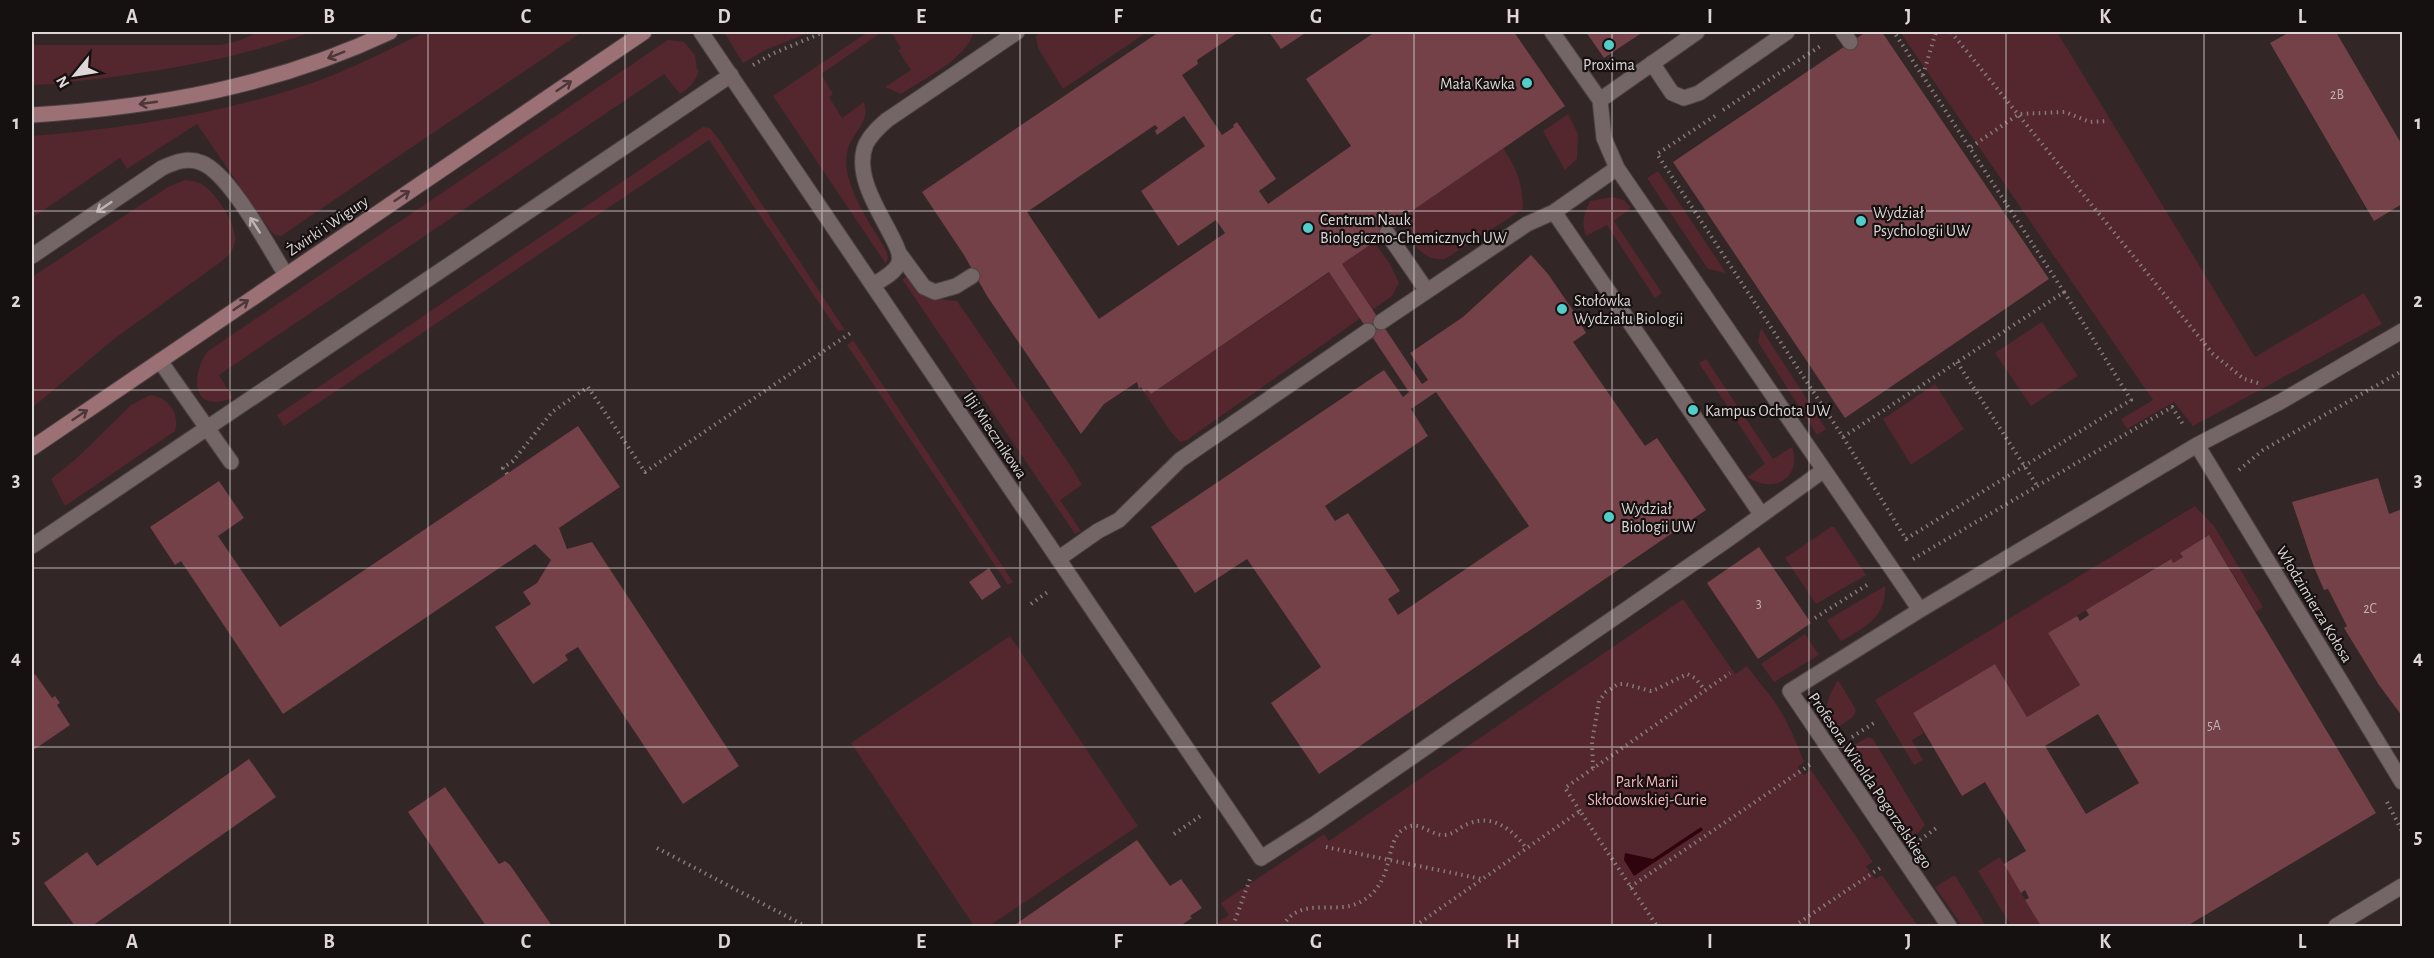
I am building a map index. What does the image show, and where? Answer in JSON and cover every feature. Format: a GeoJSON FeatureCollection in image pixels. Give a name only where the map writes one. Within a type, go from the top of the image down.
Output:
{"type":"FeatureCollection","features":[{"type":"Feature","properties":{"kind":"main road"},"geometry":{"type":"LineString","coordinates":[[32,115],[143,104],[240,86],[334,57],[390,32]]}},
{"type":"Feature","properties":{"kind":"main road","name":"Żwirki i Wigury"},"geometry":{"type":"LineString","coordinates":[[32,448],[644,32]]}},
{"type":"Feature","properties":{"kind":"street","name":"Ilji Miecznikowa"},"geometry":{"type":"LineString","coordinates":[[701,32],[1261,858]]}},
{"type":"Feature","properties":{"kind":"street"},"geometry":{"type":"LineString","coordinates":[[972,276],[956,286],[935,292],[924,287],[899,253],[866,182],[863,157],[866,145],[874,132],[887,120],[1014,32]]}},
{"type":"Feature","properties":{"kind":"street"},"geometry":{"type":"LineString","coordinates":[[1552,32],[1600,100],[1604,138],[1617,168],[1920,609],[2197,445],[2403,331]]}},
{"type":"Feature","properties":{"kind":"street"},"geometry":{"type":"LineString","coordinates":[[1600,100],[1697,32]]}},
{"type":"Feature","properties":{"kind":"street"},"geometry":{"type":"LineString","coordinates":[[1652,63],[1672,93],[1684,98],[1699,93],[1787,32]]}},
{"type":"Feature","properties":{"kind":"street"},"geometry":{"type":"LineString","coordinates":[[32,546],[731,75]]}},
{"type":"Feature","properties":{"kind":"street"},"geometry":{"type":"LineString","coordinates":[[32,256],[162,168],[177,161],[192,160],[208,166],[231,189],[286,274]]}},
{"type":"Feature","properties":{"kind":"street"},"geometry":{"type":"LineString","coordinates":[[1058,559],[1098,531],[1119,520],[1180,460],[1527,224],[1554,212],[1617,168]]}},
{"type":"Feature","properties":{"kind":"street"},"geometry":{"type":"LineString","coordinates":[[1554,212],[1761,514]]}},
{"type":"Feature","properties":{"kind":"street"},"geometry":{"type":"LineString","coordinates":[[1387,233],[1427,291]]}},
{"type":"Feature","properties":{"kind":"street"},"geometry":{"type":"LineString","coordinates":[[873,285],[897,267],[899,253]]}},
{"type":"Feature","properties":{"kind":"street"},"geometry":{"type":"LineString","coordinates":[[160,361],[231,462]]}},
{"type":"Feature","properties":{"kind":"street","name":"Włodzimierza Kołosa"},"geometry":{"type":"LineString","coordinates":[[2197,445],[2403,782]]}},
{"type":"Feature","properties":{"kind":"street"},"geometry":{"type":"LineString","coordinates":[[1261,858],[1727,540],[1824,470]]}},
{"type":"Feature","properties":{"kind":"street","name":"Profesora Witolda Pogorzelskiego"},"geometry":{"type":"LineString","coordinates":[[1920,609],[1790,691],[1949,927]]}},
{"type":"Feature","properties":{"kind":"street"},"geometry":{"type":"LineString","coordinates":[[2336,927],[2403,886]]}},
{"type":"Feature","properties":{"kind":"path"},"geometry":{"type":"LineString","coordinates":[[731,75],[745,70],[779,50],[824,32]]}},
{"type":"Feature","properties":{"kind":"path"},"geometry":{"type":"LineString","coordinates":[[1894,32],[1971,147],[2131,400],[1906,539]]}},
{"type":"Feature","properties":{"kind":"path"},"geometry":{"type":"LineString","coordinates":[[1923,75],[1936,32]]}},
{"type":"Feature","properties":{"kind":"path"},"geometry":{"type":"LineString","coordinates":[[1951,32],[2213,354],[2244,379],[2281,390],[2298,391]]}},
{"type":"Feature","properties":{"kind":"path"},"geometry":{"type":"LineString","coordinates":[[1828,40],[1658,154],[1843,437],[1917,557]]}},
{"type":"Feature","properties":{"kind":"path"},"geometry":{"type":"LineString","coordinates":[[1971,147],[2019,114],[2065,112],[2090,122],[2107,121]]}},
{"type":"Feature","properties":{"kind":"path"},"geometry":{"type":"LineString","coordinates":[[1843,437],[2064,292]]}},
{"type":"Feature","properties":{"kind":"path"},"geometry":{"type":"LineString","coordinates":[[507,474],[503,468],[513,461],[552,412],[588,387],[645,472],[852,332]]}},
{"type":"Feature","properties":{"kind":"path"},"geometry":{"type":"LineString","coordinates":[[1957,362],[2038,487]]}},
{"type":"Feature","properties":{"kind":"path"},"geometry":{"type":"LineString","coordinates":[[2221,484],[2263,450],[2403,371]]}},
{"type":"Feature","properties":{"kind":"path"},"geometry":{"type":"LineString","coordinates":[[1815,618],[1892,569],[2038,487],[2172,407],[2197,445]]}},
{"type":"Feature","properties":{"kind":"path"},"geometry":{"type":"LineString","coordinates":[[1657,927],[1564,788],[1730,673]]}},
{"type":"Feature","properties":{"kind":"path"},"geometry":{"type":"LineString","coordinates":[[1593,768],[1592,742],[1599,701],[1611,688],[1625,684],[1651,691],[1688,674],[1695,678],[1705,690]]}},
{"type":"Feature","properties":{"kind":"path"},"geometry":{"type":"LineString","coordinates":[[1630,887],[1800,771]]}},
{"type":"Feature","properties":{"kind":"path"},"geometry":{"type":"LineString","coordinates":[[1174,834],[1223,802]]}},
{"type":"Feature","properties":{"kind":"path"},"geometry":{"type":"LineString","coordinates":[[1415,927],[1580,811]]}},
{"type":"Feature","properties":{"kind":"path"},"geometry":{"type":"LineString","coordinates":[[1283,927],[1290,917],[1303,908],[1342,908],[1361,902],[1382,881],[1398,835],[1414,825],[1446,836],[1465,825],[1484,820],[1510,830],[1526,848]]}},
{"type":"Feature","properties":{"kind":"path"},"geometry":{"type":"LineString","coordinates":[[1794,927],[1940,826]]}},
{"type":"Feature","properties":{"kind":"path"},"geometry":{"type":"LineString","coordinates":[[1303,831],[1310,844],[1482,879]]}},
{"type":"Feature","properties":{"kind":"path"},"geometry":{"type":"LineString","coordinates":[[657,848],[805,927]]}},
{"type":"Feature","properties":{"kind":"path"},"geometry":{"type":"LineString","coordinates":[[1233,927],[1246,887],[1261,858]]}},
{"type":"Feature","properties":{"kind":"green space"},"geometry":{"type":"Polygon","coordinates":[[[259,32],[312,32],[259,49],[178,67],[56,84],[32,85],[32,45],[220,45],[238,41],[259,32]]]}},
{"type":"Feature","properties":{"kind":"green space"},"geometry":{"type":"Polygon","coordinates":[[[426,32],[582,32],[281,236],[275,235],[270,230],[197,124],[127,169],[120,158],[32,218],[32,136],[137,124],[241,104],[309,84],[354,66],[426,32]]]}},
{"type":"Feature","properties":{"kind":"green space"},"geometry":{"type":"Polygon","coordinates":[[[724,32],[810,32],[765,50],[743,63],[724,32]]]}},
{"type":"Feature","properties":{"kind":"green space"},"geometry":{"type":"Polygon","coordinates":[[[868,32],[882,32],[821,74],[833,94],[829,97],[842,118],[864,102],[865,116],[848,148],[846,165],[848,177],[865,216],[886,250],[888,258],[886,264],[773,96],[868,32]]]}},
{"type":"Feature","properties":{"kind":"green space"},"geometry":{"type":"Polygon","coordinates":[[[891,32],[974,32],[962,52],[953,60],[901,94],[885,87],[911,70],[898,50],[901,48],[891,32]]]}},
{"type":"Feature","properties":{"kind":"green space"},"geometry":{"type":"Polygon","coordinates":[[[1042,32],[1147,32],[1063,89],[1038,48],[1036,36],[1042,32]]]}},
{"type":"Feature","properties":{"kind":"green space"},"geometry":{"type":"Polygon","coordinates":[[[1900,32],[2057,32],[2255,357],[2364,293],[2382,324],[2193,426],[2174,402],[2127,429],[2121,419],[2153,400],[1900,32]]]}},
{"type":"Feature","properties":{"kind":"green space"},"geometry":{"type":"Polygon","coordinates":[[[668,40],[684,42],[695,55],[698,74],[684,91],[680,94],[664,74],[219,375],[233,398],[215,402],[203,398],[199,393],[197,378],[201,363],[208,351],[668,40]]]}},
{"type":"Feature","properties":{"kind":"green space"},"geometry":{"type":"Polygon","coordinates":[[[1568,114],[1578,134],[1577,159],[1565,170],[1543,131],[1568,114]]]}},
{"type":"Feature","properties":{"kind":"green space"},"geometry":{"type":"Polygon","coordinates":[[[703,127],[710,128],[718,138],[845,330],[838,331],[709,140],[284,426],[277,415],[703,127]]]}},
{"type":"Feature","properties":{"kind":"green space"},"geometry":{"type":"Polygon","coordinates":[[[1503,148],[1518,177],[1523,209],[1445,259],[1436,259],[1424,254],[1418,249],[1401,223],[1405,221],[1403,217],[1503,148]]]}},
{"type":"Feature","properties":{"kind":"green space"},"geometry":{"type":"Polygon","coordinates":[[[1658,171],[1726,273],[1708,269],[1647,178],[1658,171]]]}},
{"type":"Feature","properties":{"kind":"green space"},"geometry":{"type":"Polygon","coordinates":[[[185,180],[203,185],[220,202],[230,219],[235,235],[232,250],[222,261],[114,339],[32,408],[32,277],[168,187],[185,180]]]}},
{"type":"Feature","properties":{"kind":"green space"},"geometry":{"type":"Polygon","coordinates":[[[1612,197],[1624,200],[1631,208],[1614,221],[1662,293],[1655,298],[1607,225],[1586,236],[1584,218],[1590,201],[1612,197]]]}},
{"type":"Feature","properties":{"kind":"green space"},"geometry":{"type":"Polygon","coordinates":[[[1374,242],[1390,264],[1399,283],[1392,296],[1187,440],[1180,442],[1144,392],[1147,389],[1151,394],[1374,242]]]}},
{"type":"Feature","properties":{"kind":"green space"},"geometry":{"type":"Polygon","coordinates":[[[909,276],[931,298],[957,301],[1072,468],[1082,485],[1060,500],[1081,531],[1075,534],[902,279],[909,276]]]}},
{"type":"Feature","properties":{"kind":"green space"},"geometry":{"type":"Polygon","coordinates":[[[2042,322],[2078,376],[2031,406],[1995,353],[2042,322]]]}},
{"type":"Feature","properties":{"kind":"green space"},"geometry":{"type":"Polygon","coordinates":[[[1761,328],[1826,429],[1817,435],[1758,342],[1761,328]]]}},
{"type":"Feature","properties":{"kind":"green space"},"geometry":{"type":"Polygon","coordinates":[[[853,340],[1013,582],[1008,585],[847,345],[853,340]]]}},
{"type":"Feature","properties":{"kind":"green space"},"geometry":{"type":"Polygon","coordinates":[[[1706,359],[1773,459],[1792,447],[1793,468],[1785,479],[1773,484],[1765,484],[1747,477],[1765,464],[1699,363],[1706,359]]]}},
{"type":"Feature","properties":{"kind":"green space"},"geometry":{"type":"Polygon","coordinates":[[[1935,384],[1964,429],[1911,465],[1883,419],[1935,384]]]}},
{"type":"Feature","properties":{"kind":"green space"},"geometry":{"type":"Polygon","coordinates":[[[150,395],[162,399],[171,407],[176,418],[175,431],[65,506],[51,479],[76,459],[131,405],[150,395]]]}},
{"type":"Feature","properties":{"kind":"green space"},"geometry":{"type":"Polygon","coordinates":[[[2195,506],[2214,526],[2263,607],[2256,612],[2209,535],[2180,553],[2183,557],[2173,563],[2170,559],[2049,633],[2080,685],[2027,717],[1995,664],[1913,713],[1924,733],[1912,740],[1923,760],[1914,765],[1875,700],[2195,506]]]}},
{"type":"Feature","properties":{"kind":"green space"},"geometry":{"type":"Polygon","coordinates":[[[1834,527],[1866,575],[1816,604],[1785,558],[1834,527]]]}},
{"type":"Feature","properties":{"kind":"green space"},"geometry":{"type":"Polygon","coordinates":[[[1885,586],[1885,597],[1878,614],[1866,626],[1841,641],[1827,620],[1885,586]]]}},
{"type":"Feature","properties":{"kind":"green space","name":"Park Marii Skłodowskiej-Curie"},"geometry":{"type":"Polygon","coordinates":[[[1683,599],[1735,674],[1747,666],[1779,708],[1804,762],[1798,767],[1804,775],[1811,770],[1873,862],[1866,866],[1875,879],[1882,875],[1918,926],[1213,926],[1229,915],[1221,903],[1324,834],[1329,841],[1683,599]]]}},
{"type":"Feature","properties":{"kind":"green space"},"geometry":{"type":"Polygon","coordinates":[[[1805,634],[1819,655],[1774,682],[1761,664],[1805,634]]]}},
{"type":"Feature","properties":{"kind":"green space"},"geometry":{"type":"Polygon","coordinates":[[[1010,636],[1138,826],[989,926],[974,926],[851,743],[1010,636]]]}},
{"type":"Feature","properties":{"kind":"green space"},"geometry":{"type":"Polygon","coordinates":[[[1838,680],[1856,710],[1853,717],[1830,733],[1826,712],[1831,693],[1838,680]]]}},
{"type":"Feature","properties":{"kind":"green space"},"geometry":{"type":"Polygon","coordinates":[[[1868,737],[1873,739],[1925,825],[1918,833],[1904,842],[1842,752],[1868,737]]]}},
{"type":"Feature","properties":{"kind":"green space"},"geometry":{"type":"Polygon","coordinates":[[[2000,857],[2041,926],[2011,926],[1978,871],[2000,857]]]}},
{"type":"Feature","properties":{"kind":"green space"},"geometry":{"type":"Polygon","coordinates":[[[1953,876],[1956,877],[1986,926],[1962,926],[1935,887],[1953,876]]]}},
{"type":"Feature","properties":{"kind":"shaded area"},"geometry":{"type":"Polygon","coordinates":[[[1701,827],[1703,830],[1634,876],[1624,860],[1625,853],[1653,859],[1701,827]]]}},
{"type":"Feature","properties":{"kind":"building"},"geometry":{"type":"Polygon","coordinates":[[[1159,32],[1239,32],[1197,60],[1198,64],[1182,75],[1222,135],[1234,127],[1233,125],[1237,122],[1276,179],[1259,191],[1268,204],[1351,146],[1306,79],[1375,32],[1514,32],[1565,106],[1403,217],[1405,221],[1342,264],[1422,384],[1428,380],[1410,353],[1463,317],[1531,255],[1548,274],[1586,333],[1573,342],[1645,446],[1657,438],[1706,510],[1319,774],[1271,703],[1321,667],[1247,559],[1195,593],[1151,527],[1384,370],[1403,397],[1409,392],[1329,272],[1151,394],[1147,389],[1144,392],[1141,387],[1139,389],[1137,382],[1104,404],[1081,434],[987,296],[964,255],[922,192],[1159,32]],[[1184,116],[1157,135],[1155,131],[1158,128],[1155,125],[1027,212],[1099,319],[1225,233],[1216,220],[1178,246],[1141,191],[1205,146],[1184,116]],[[1436,392],[1411,409],[1428,436],[1325,506],[1335,521],[1348,513],[1400,591],[1388,599],[1398,615],[1529,526],[1436,392]]]}},
{"type":"Feature","properties":{"kind":"building"},"geometry":{"type":"Polygon","coordinates":[[[1269,32],[1307,32],[1281,49],[1269,32]]]}},
{"type":"Feature","properties":{"kind":"building","name":"Proxima"},"geometry":{"type":"Polygon","coordinates":[[[1586,32],[1643,32],[1604,58],[1586,32]]]}},
{"type":"Feature","properties":{"kind":"building","name":"Wydział Psychologii UW"},"geometry":{"type":"Polygon","coordinates":[[[1866,32],[1882,32],[2049,279],[1845,418],[1673,162],[1866,32]]]}},
{"type":"Feature","properties":{"kind":"building"},"geometry":{"type":"Polygon","coordinates":[[[2290,32],[2336,32],[2402,145],[2402,204],[2374,221],[2270,43],[2290,32]]]}},
{"type":"Feature","properties":{"kind":"building"},"geometry":{"type":"Polygon","coordinates":[[[578,426],[620,487],[559,528],[567,549],[592,542],[739,766],[683,804],[578,647],[565,655],[568,660],[533,684],[495,627],[531,604],[523,592],[537,583],[551,560],[535,544],[283,714],[181,561],[175,565],[150,527],[219,481],[244,518],[218,536],[280,627],[578,426]]]}},
{"type":"Feature","properties":{"kind":"building"},"geometry":{"type":"Polygon","coordinates":[[[2378,478],[2389,514],[2402,509],[2402,716],[2379,685],[2344,628],[2347,626],[2328,589],[2324,590],[2292,502],[2378,478]]]}},
{"type":"Feature","properties":{"kind":"building"},"geometry":{"type":"Polygon","coordinates":[[[2209,535],[2376,813],[2187,926],[2041,926],[2025,900],[2029,898],[2025,890],[2021,893],[2004,864],[2026,851],[1985,782],[1962,796],[1913,713],[1995,664],[2027,717],[2080,685],[2048,633],[2077,616],[2080,621],[2089,615],[2086,610],[2171,559],[2173,563],[2183,557],[2180,553],[2209,535]],[[2098,714],[2045,746],[2086,814],[2139,783],[2098,714]]]}},
{"type":"Feature","properties":{"kind":"building"},"geometry":{"type":"Polygon","coordinates":[[[1759,547],[1811,623],[1758,659],[1707,583],[1759,547]]]}},
{"type":"Feature","properties":{"kind":"building"},"geometry":{"type":"Polygon","coordinates":[[[989,568],[1001,587],[982,600],[969,582],[989,568]]]}},
{"type":"Feature","properties":{"kind":"building"},"geometry":{"type":"Polygon","coordinates":[[[35,674],[52,698],[55,696],[60,703],[57,705],[70,725],[32,751],[32,677],[35,674]]]}},
{"type":"Feature","properties":{"kind":"building"},"geometry":{"type":"Polygon","coordinates":[[[249,759],[276,797],[92,926],[75,926],[44,883],[87,852],[97,866],[249,759]]]}},
{"type":"Feature","properties":{"kind":"building"},"geometry":{"type":"Polygon","coordinates":[[[445,787],[499,864],[505,861],[510,865],[552,926],[486,926],[408,812],[445,787]]]}},
{"type":"Feature","properties":{"kind":"building"},"geometry":{"type":"Polygon","coordinates":[[[1137,840],[1170,886],[1181,879],[1202,908],[1190,916],[1192,918],[1180,926],[1013,926],[1137,840]]]}},
{"type":"Feature","properties":{"kind":"place","name":"Proxima"},"geometry":{"type":"Point","coordinates":[1609,45]}},
{"type":"Feature","properties":{"kind":"place","name":"Mała Kawka"},"geometry":{"type":"Point","coordinates":[1527,83]}},
{"type":"Feature","properties":{"kind":"place","name":"Wydział Psychologii UW"},"geometry":{"type":"Point","coordinates":[1861,221]}},
{"type":"Feature","properties":{"kind":"place","name":"Centrum Nauk Biologiczno-Chemicznych UW"},"geometry":{"type":"Point","coordinates":[1308,228]}},
{"type":"Feature","properties":{"kind":"place","name":"Stołówka Wydziału Biologii"},"geometry":{"type":"Point","coordinates":[1562,309]}},
{"type":"Feature","properties":{"kind":"place","name":"Kampus Ochota UW"},"geometry":{"type":"Point","coordinates":[1693,410]}},
{"type":"Feature","properties":{"kind":"place","name":"Wydział Biologii UW"},"geometry":{"type":"Point","coordinates":[1609,517]}}]}
